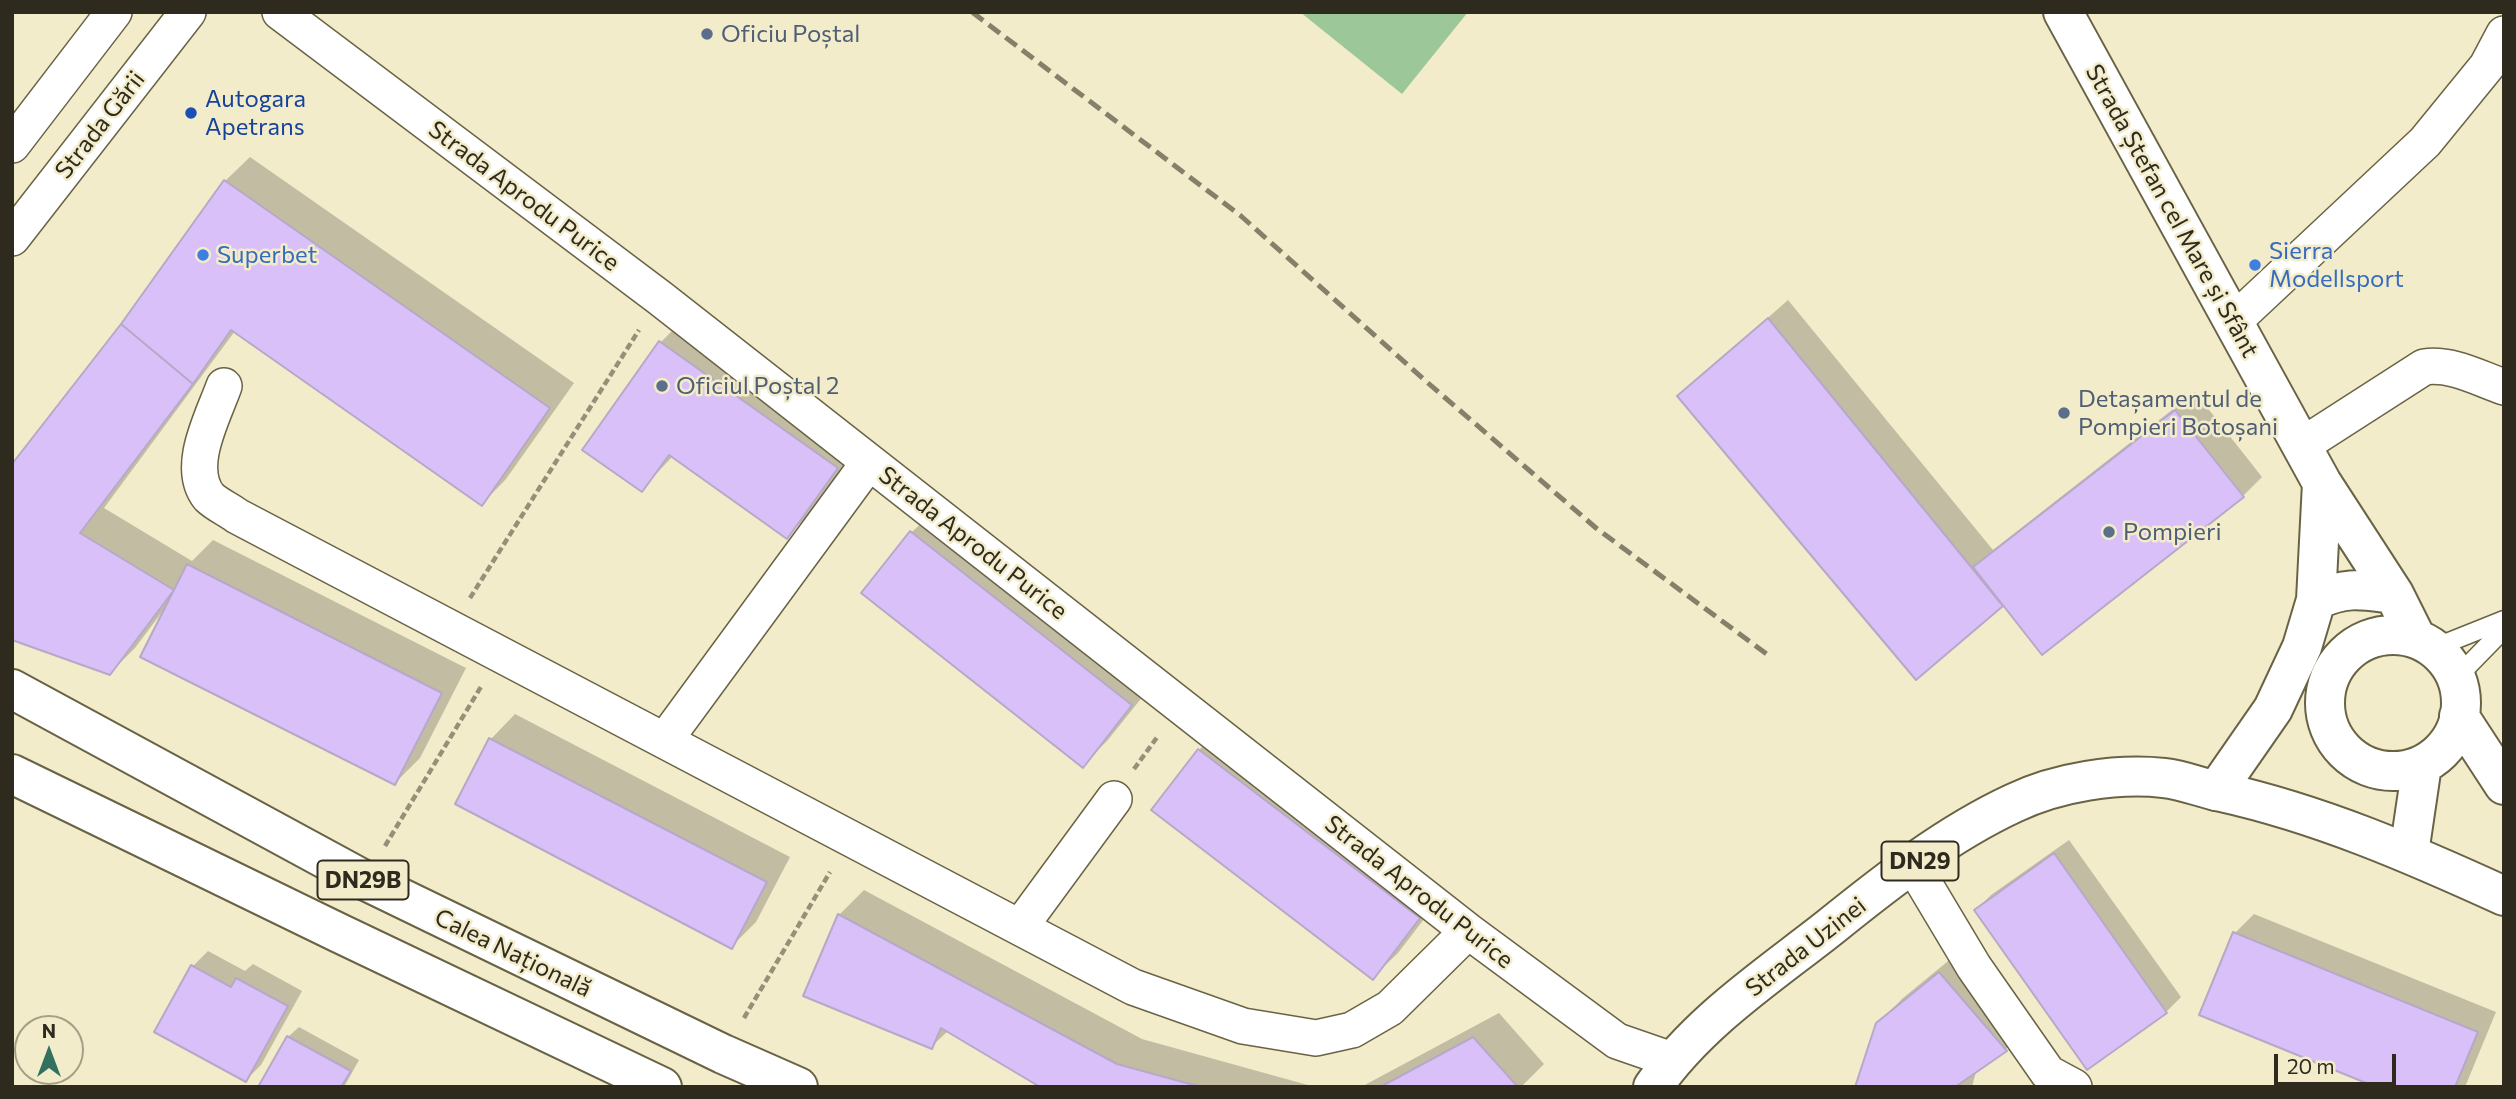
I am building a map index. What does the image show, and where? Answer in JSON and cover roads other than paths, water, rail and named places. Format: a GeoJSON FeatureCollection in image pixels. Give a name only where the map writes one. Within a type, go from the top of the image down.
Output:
{"type":"FeatureCollection","features":[{"type":"Feature","properties":{"kind":"main road","name":"Strada Ștefan cel Mare și Sfânt"},"geometry":{"type":"LineString","coordinates":[[2063,12],[2322,484],[2394,594],[2459,684],[2462,708],[2456,731],[2442,751],[2423,765]]}},
{"type":"Feature","properties":{"kind":"main road"},"geometry":{"type":"LineString","coordinates":[[2216,791],[2273,709],[2298,656],[2316,600],[2322,484]]}},
{"type":"Feature","properties":{"kind":"main road"},"geometry":{"type":"LineString","coordinates":[[2316,600],[2339,590],[2359,589],[2394,594]]}},
{"type":"Feature","properties":{"kind":"main road"},"geometry":{"type":"LineString","coordinates":[[2409,853],[2423,765],[2399,771],[2375,769],[2353,759],[2337,741],[2326,722],[2325,699],[2329,679],[2340,660],[2355,646],[2374,637],[2395,634],[2433,650]]}},
{"type":"Feature","properties":{"kind":"main road"},"geometry":{"type":"LineString","coordinates":[[2298,656],[2329,679]]}},
{"type":"Feature","properties":{"kind":"main road","name":"Calea Națională"},"geometry":{"type":"LineString","coordinates":[[12,689],[364,880],[723,1054],[798,1087]]}},
{"type":"Feature","properties":{"kind":"main road"},"geometry":{"type":"LineString","coordinates":[[2459,716],[2504,785]]}},
{"type":"Feature","properties":{"kind":"main road","name":"DN29B"},"geometry":{"type":"LineString","coordinates":[[12,774],[662,1087]]}},
{"type":"Feature","properties":{"kind":"main road","name":"Strada Uzinei"},"geometry":{"type":"LineString","coordinates":[[1662,1078],[1735,1002],[1864,900],[1964,830],[2015,802],[2056,788],[2113,778],[2165,778],[2216,791]]}},
{"type":"Feature","properties":{"kind":"main road","name":"DN29"},"geometry":{"type":"LineString","coordinates":[[2216,791],[2317,817],[2409,853],[2504,896]]}},
{"type":"Feature","properties":{"kind":"main road","name":"DN29"},"geometry":{"type":"LineString","coordinates":[[1629,1087],[1662,1078]]}},
{"type":"Feature","properties":{"kind":"street"},"geometry":{"type":"LineString","coordinates":[[12,145],[114,12]]}},
{"type":"Feature","properties":{"kind":"street","name":"Strada Gării"},"geometry":{"type":"LineString","coordinates":[[12,238],[188,12]]}},
{"type":"Feature","properties":{"kind":"street","name":"Strada Aprodu Purice"},"geometry":{"type":"LineString","coordinates":[[280,12],[660,298],[1468,931],[1617,1041],[1662,1078]]}},
{"type":"Feature","properties":{"kind":"street"},"geometry":{"type":"LineString","coordinates":[[2233,322],[2425,142],[2487,66],[2504,34]]}},
{"type":"Feature","properties":{"kind":"street"},"geometry":{"type":"LineString","coordinates":[[2301,446],[2424,367],[2439,365],[2504,387]]}},
{"type":"Feature","properties":{"kind":"street"},"geometry":{"type":"LineString","coordinates":[[224,386],[198,462],[200,478],[210,497],[237,516],[1133,987],[1243,1026],[1316,1038],[1352,1030],[1390,1009],[1468,931]]}},
{"type":"Feature","properties":{"kind":"street"},"geometry":{"type":"LineString","coordinates":[[665,740],[869,462]]}},
{"type":"Feature","properties":{"kind":"street"},"geometry":{"type":"LineString","coordinates":[[1020,927],[1114,799]]}},
{"type":"Feature","properties":{"kind":"street"},"geometry":{"type":"LineString","coordinates":[[1913,865],[1975,967],[2054,1082]]}},
{"type":"Feature","properties":{"kind":"lane"},"geometry":{"type":"LineString","coordinates":[[2504,620],[2433,650],[2457,677],[2504,629]]}},
{"type":"Feature","properties":{"kind":"railway"},"geometry":{"type":"LineString","coordinates":[[972,12],[1241,216],[1596,528],[1768,655]]}},
{"type":"Feature","properties":{"kind":"place","name":"Oficiu Poștal"},"geometry":{"type":"Point","coordinates":[707,34]}},
{"type":"Feature","properties":{"kind":"place","name":"Autogara Apetrans"},"geometry":{"type":"Point","coordinates":[191,113]}},
{"type":"Feature","properties":{"kind":"place","name":"Superbet"},"geometry":{"type":"Point","coordinates":[203,255]}},
{"type":"Feature","properties":{"kind":"place","name":"Sierra Modellsport"},"geometry":{"type":"Point","coordinates":[2255,265]}},
{"type":"Feature","properties":{"kind":"place","name":"Oficiul Poștal 2"},"geometry":{"type":"Point","coordinates":[662,386]}},
{"type":"Feature","properties":{"kind":"place","name":"Detașamentul de Pompieri Botoșani"},"geometry":{"type":"Point","coordinates":[2064,413]}},
{"type":"Feature","properties":{"kind":"place","name":"Pompieri"},"geometry":{"type":"Point","coordinates":[2109,532]}}]}
